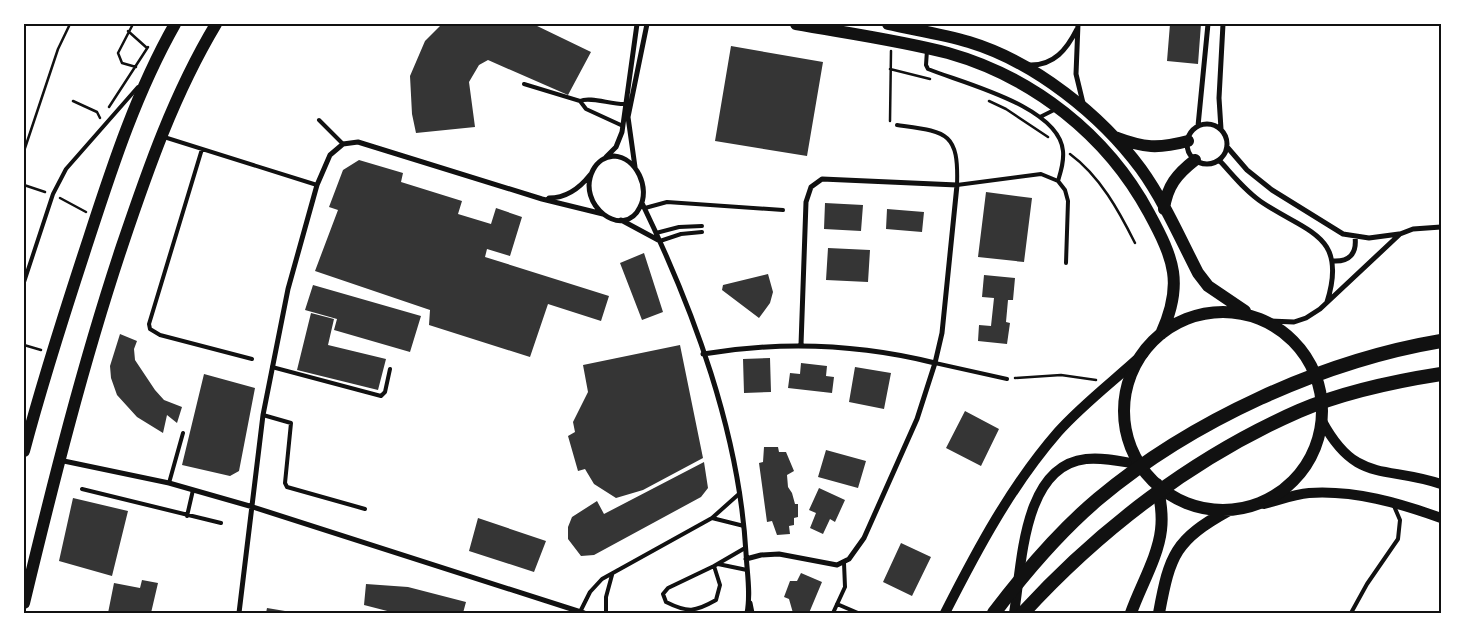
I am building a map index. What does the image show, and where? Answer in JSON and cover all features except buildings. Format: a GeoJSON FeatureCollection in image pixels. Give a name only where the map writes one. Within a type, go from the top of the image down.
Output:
{"type":"FeatureCollection","features":[{"type":"Feature","properties":{"kind":"highway"},"geometry":{"type":"LineString","coordinates":[[994,613],[1040,557],[1098,500],[1126,478],[1192,434],[1257,400],[1328,370],[1441,341]]}},
{"type":"Feature","properties":{"kind":"highway"},"geometry":{"type":"LineString","coordinates":[[1023,613],[1068,568],[1134,510],[1210,458],[1300,410],[1351,394],[1441,374]]}},
{"type":"Feature","properties":{"kind":"main road"},"geometry":{"type":"LineString","coordinates":[[24,451],[117,154],[157,58],[175,24]]}},
{"type":"Feature","properties":{"kind":"main road"},"geometry":{"type":"LineString","coordinates":[[24,603],[58,460],[109,285],[160,136],[184,80],[216,24]]}},
{"type":"Feature","properties":{"kind":"main road"},"geometry":{"type":"LineString","coordinates":[[796,24],[956,56],[994,70],[1059,108],[1108,153],[1140,197],[1158,229],[1175,278],[1172,307],[1161,334]]}},
{"type":"Feature","properties":{"kind":"main road"},"geometry":{"type":"LineString","coordinates":[[888,24],[971,42],[1022,65],[1085,109],[1116,137],[1142,171],[1198,272],[1208,286],[1247,313],[1282,329],[1304,351],[1316,373],[1322,397],[1322,422],[1312,456],[1290,484],[1264,504]]}},
{"type":"Feature","properties":{"kind":"main road"},"geometry":{"type":"LineString","coordinates":[[1116,137],[1153,147],[1170,146],[1188,141]]}},
{"type":"Feature","properties":{"kind":"main road"},"geometry":{"type":"LineString","coordinates":[[1164,209],[1166,196],[1176,176],[1195,160]]}},
{"type":"Feature","properties":{"kind":"main road"},"geometry":{"type":"LineString","coordinates":[[945,613],[992,526],[1022,478],[1059,431],[1143,354],[1161,334],[1181,321],[1205,313],[1229,311],[1247,313]]}},
{"type":"Feature","properties":{"kind":"main road"},"geometry":{"type":"LineString","coordinates":[[1143,354],[1128,383],[1123,403],[1123,421],[1126,436],[1142,465],[1157,484],[1190,504],[1206,509],[1229,510],[1264,504],[1307,493],[1342,493],[1392,503],[1441,518]]}},
{"type":"Feature","properties":{"kind":"main road"},"geometry":{"type":"LineString","coordinates":[[1322,422],[1335,444],[1347,457],[1362,465],[1378,471],[1441,484]]}},
{"type":"Feature","properties":{"kind":"main road"},"geometry":{"type":"LineString","coordinates":[[1014,613],[1028,528],[1038,494],[1058,470],[1070,463],[1101,458],[1142,465]]}},
{"type":"Feature","properties":{"kind":"main road"},"geometry":{"type":"LineString","coordinates":[[1131,613],[1161,531],[1161,507],[1157,484]]}},
{"type":"Feature","properties":{"kind":"main road"},"geometry":{"type":"LineString","coordinates":[[1160,612],[1170,567],[1184,540],[1200,526],[1229,510]]}},
{"type":"Feature","properties":{"kind":"street"},"geometry":{"type":"LineString","coordinates":[[542,199],[558,198],[569,194],[580,186],[616,147],[623,126],[637,24]]}},
{"type":"Feature","properties":{"kind":"street"},"geometry":{"type":"LineString","coordinates":[[647,24],[628,116],[635,167],[642,182],[642,202],[660,241],[704,354],[728,428],[740,493],[752,613]]}},
{"type":"Feature","properties":{"kind":"street"},"geometry":{"type":"LineString","coordinates":[[1198,126],[1208,24]]}},
{"type":"Feature","properties":{"kind":"street"},"geometry":{"type":"LineString","coordinates":[[1224,24],[1218,98],[1221,129],[1226,136],[1228,148],[1248,170],[1272,190],[1343,234],[1369,238],[1400,234],[1413,229],[1441,227]]}},
{"type":"Feature","properties":{"kind":"street"},"geometry":{"type":"LineString","coordinates":[[1022,65],[1038,66],[1054,60],[1066,48],[1078,25]]}},
{"type":"Feature","properties":{"kind":"street"},"geometry":{"type":"LineString","coordinates":[[1078,25],[1076,74],[1085,109]]}},
{"type":"Feature","properties":{"kind":"street"},"geometry":{"type":"LineString","coordinates":[[1221,129],[1210,124],[1198,126],[1189,135],[1190,152],[1195,160],[1208,164],[1219,160],[1228,148]]}},
{"type":"Feature","properties":{"kind":"street"},"geometry":{"type":"LineString","coordinates":[[239,613],[263,415],[272,367],[288,289],[317,185],[330,155],[343,144],[358,142],[542,199],[604,214],[620,220],[660,241]]}},
{"type":"Feature","properties":{"kind":"street"},"geometry":{"type":"LineString","coordinates":[[604,158],[618,156],[635,167]]}},
{"type":"Feature","properties":{"kind":"street"},"geometry":{"type":"LineString","coordinates":[[1219,160],[1254,196],[1318,236],[1325,244],[1333,261],[1331,288],[1327,302]]}},
{"type":"Feature","properties":{"kind":"street"},"geometry":{"type":"LineString","coordinates":[[592,173],[590,195],[596,208],[604,214]]}},
{"type":"Feature","properties":{"kind":"street"},"geometry":{"type":"LineString","coordinates":[[746,560],[769,554],[789,555],[830,565],[844,563],[854,554],[864,538],[917,419],[936,363],[942,333],[957,185],[887,184],[830,179],[819,180],[813,184],[806,202],[801,345]]}},
{"type":"Feature","properties":{"kind":"street"},"geometry":{"type":"LineString","coordinates":[[620,220],[633,217],[642,202]]}},
{"type":"Feature","properties":{"kind":"street"},"geometry":{"type":"LineString","coordinates":[[1267,321],[1283,323],[1306,318],[1327,302],[1400,234]]}},
{"type":"Feature","properties":{"kind":"street"},"geometry":{"type":"LineString","coordinates":[[1333,261],[1343,261],[1351,257],[1355,248],[1355,237]]}},
{"type":"Feature","properties":{"kind":"street"},"geometry":{"type":"LineString","coordinates":[[704,354],[748,348],[801,345],[873,350],[936,363]]}},
{"type":"Feature","properties":{"kind":"street"},"geometry":{"type":"LineString","coordinates":[[58,460],[169,484],[252,507],[582,613]]}},
{"type":"Feature","properties":{"kind":"street"},"geometry":{"type":"LineString","coordinates":[[747,613],[749,598]]}},
{"type":"Feature","properties":{"kind":"lane"},"geometry":{"type":"LineString","coordinates":[[927,49],[926,65],[928,69],[959,78],[1008,99],[1040,117],[1057,135],[1064,150],[1063,167],[1058,181]]}},
{"type":"Feature","properties":{"kind":"lane"},"geometry":{"type":"LineString","coordinates":[[24,282],[53,194],[74,158],[136,90],[157,58]]}},
{"type":"Feature","properties":{"kind":"lane"},"geometry":{"type":"LineString","coordinates":[[524,84],[580,100],[589,98],[605,103],[626,104]]}},
{"type":"Feature","properties":{"kind":"lane"},"geometry":{"type":"LineString","coordinates":[[580,100],[586,109],[623,126]]}},
{"type":"Feature","properties":{"kind":"lane"},"geometry":{"type":"LineString","coordinates":[[1040,117],[1059,108]]}},
{"type":"Feature","properties":{"kind":"lane"},"geometry":{"type":"LineString","coordinates":[[319,120],[343,144]]}},
{"type":"Feature","properties":{"kind":"lane"},"geometry":{"type":"LineString","coordinates":[[897,125],[931,130],[948,138],[957,155],[957,185],[1041,174],[1058,181],[1065,190],[1068,202],[1066,263]]}},
{"type":"Feature","properties":{"kind":"lane"},"geometry":{"type":"LineString","coordinates":[[160,136],[317,185]]}},
{"type":"Feature","properties":{"kind":"lane"},"geometry":{"type":"LineString","coordinates":[[202,149],[149,324],[150,329],[160,335],[252,359]]}},
{"type":"Feature","properties":{"kind":"lane"},"geometry":{"type":"LineString","coordinates":[[645,208],[667,202],[782,210]]}},
{"type":"Feature","properties":{"kind":"lane"},"geometry":{"type":"LineString","coordinates":[[656,233],[679,227],[702,226]]}},
{"type":"Feature","properties":{"kind":"lane"},"geometry":{"type":"LineString","coordinates":[[660,241],[680,234],[702,232]]}},
{"type":"Feature","properties":{"kind":"lane"},"geometry":{"type":"LineString","coordinates":[[936,363],[1007,379]]}},
{"type":"Feature","properties":{"kind":"lane"},"geometry":{"type":"LineString","coordinates":[[272,367],[380,396],[385,392],[390,368]]}},
{"type":"Feature","properties":{"kind":"lane"},"geometry":{"type":"LineString","coordinates":[[263,415],[291,423],[285,483],[287,487],[365,508]]}},
{"type":"Feature","properties":{"kind":"lane"},"geometry":{"type":"LineString","coordinates":[[169,484],[183,433]]}},
{"type":"Feature","properties":{"kind":"lane"},"geometry":{"type":"LineString","coordinates":[[82,489],[221,523]]}},
{"type":"Feature","properties":{"kind":"lane"},"geometry":{"type":"LineString","coordinates":[[187,516],[193,490]]}},
{"type":"Feature","properties":{"kind":"lane"},"geometry":{"type":"LineString","coordinates":[[582,613],[590,592],[602,579],[712,518],[740,493]]}},
{"type":"Feature","properties":{"kind":"lane"},"geometry":{"type":"LineString","coordinates":[[1351,613],[1367,584],[1398,538],[1400,520],[1392,503]]}},
{"type":"Feature","properties":{"kind":"lane"},"geometry":{"type":"LineString","coordinates":[[712,518],[744,526]]}},
{"type":"Feature","properties":{"kind":"lane"},"geometry":{"type":"LineString","coordinates":[[714,566],[720,585],[716,600],[695,610],[681,610],[666,602],[664,594],[668,588],[746,548]]}},
{"type":"Feature","properties":{"kind":"lane"},"geometry":{"type":"LineString","coordinates":[[834,613],[845,587],[844,563]]}},
{"type":"Feature","properties":{"kind":"lane"},"geometry":{"type":"LineString","coordinates":[[718,564],[747,570]]}},
{"type":"Feature","properties":{"kind":"lane"},"geometry":{"type":"LineString","coordinates":[[606,613],[606,597],[612,575]]}},
{"type":"Feature","properties":{"kind":"lane"},"geometry":{"type":"LineString","coordinates":[[837,604],[858,613]]}},
{"type":"Feature","properties":{"kind":"path"},"geometry":{"type":"LineString","coordinates":[[24,152],[58,49],[70,24]]}},
{"type":"Feature","properties":{"kind":"path"},"geometry":{"type":"LineString","coordinates":[[132,24],[122,43],[119,59],[122,63],[136,67]]}},
{"type":"Feature","properties":{"kind":"path"},"geometry":{"type":"LineString","coordinates":[[128,31],[147,48]]}},
{"type":"Feature","properties":{"kind":"path"},"geometry":{"type":"LineString","coordinates":[[101,118],[152,40]]}},
{"type":"Feature","properties":{"kind":"path"},"geometry":{"type":"LineString","coordinates":[[890,126],[891,42]]}},
{"type":"Feature","properties":{"kind":"path"},"geometry":{"type":"LineString","coordinates":[[890,68],[936,81]]}},
{"type":"Feature","properties":{"kind":"path"},"geometry":{"type":"LineString","coordinates":[[986,99],[1006,110],[1079,161],[1105,191],[1135,243]]}},
{"type":"Feature","properties":{"kind":"path"},"geometry":{"type":"LineString","coordinates":[[73,101],[97,112],[105,125]]}},
{"type":"Feature","properties":{"kind":"path"},"geometry":{"type":"LineString","coordinates":[[24,344],[53,354]]}},
{"type":"Feature","properties":{"kind":"path"},"geometry":{"type":"LineString","coordinates":[[1007,379],[1060,375],[1112,383]]}}]}
